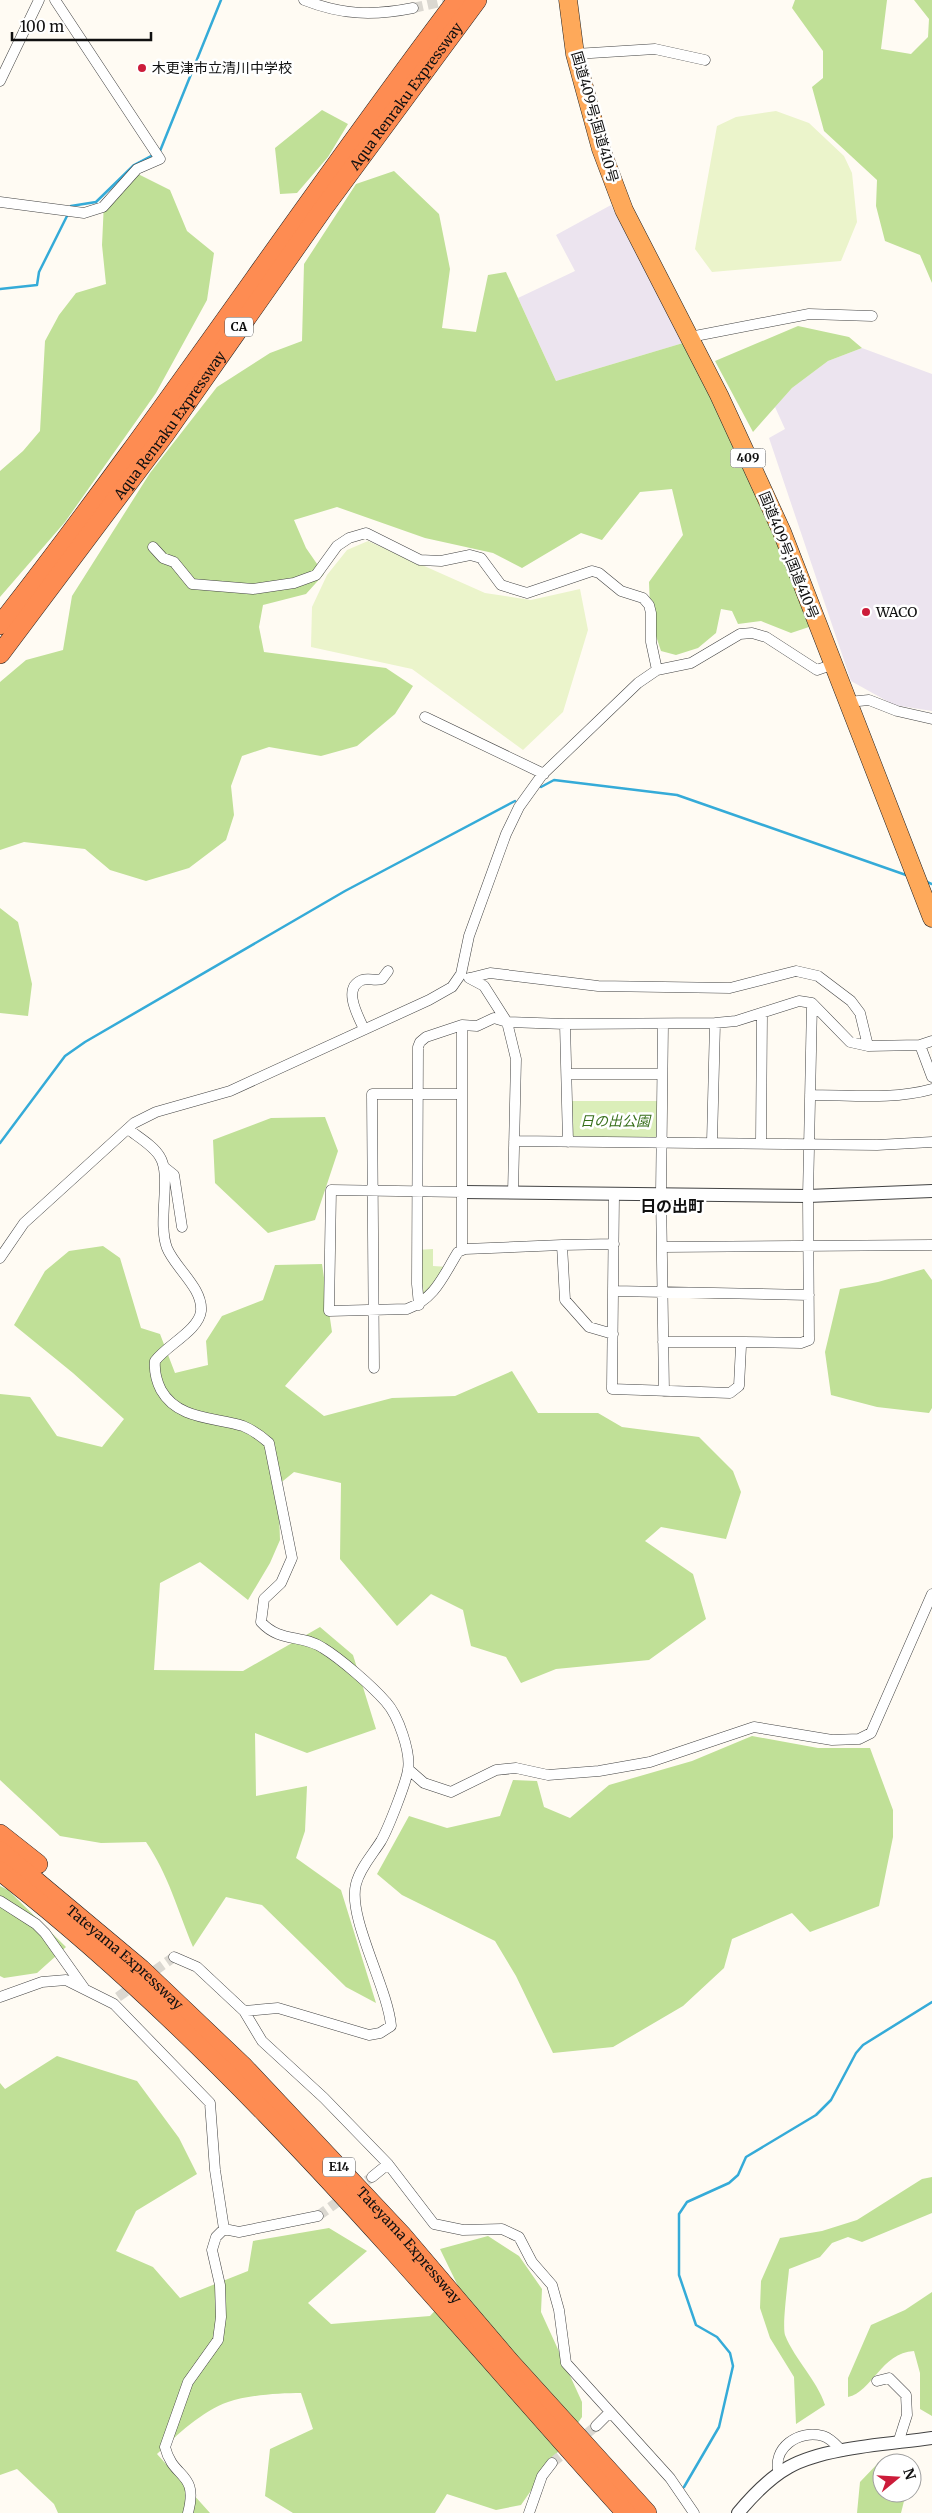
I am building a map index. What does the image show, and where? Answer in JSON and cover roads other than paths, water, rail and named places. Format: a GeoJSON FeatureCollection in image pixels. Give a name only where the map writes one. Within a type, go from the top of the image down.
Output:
{"type":"FeatureCollection","features":[{"type":"Feature","properties":{"kind":"highway","name":"Aqua Renraku Expressway"},"geometry":{"type":"LineString","coordinates":[[0,625],[62,545],[152,422],[330,173],[457,0]]}},
{"type":"Feature","properties":{"kind":"highway","name":"Aqua Renraku Expressway"},"geometry":{"type":"LineString","coordinates":[[0,654],[159,441],[325,206],[477,0]]}},
{"type":"Feature","properties":{"kind":"highway","name":"国道409号;国道410号"},"geometry":{"type":"LineString","coordinates":[[568,0],[575,54],[601,149],[624,210],[719,395],[782,532],[932,918]]}},
{"type":"Feature","properties":{"kind":"highway"},"geometry":{"type":"LineString","coordinates":[[0,1834],[56,1879],[202,2013],[244,2068]]}},
{"type":"Feature","properties":{"kind":"highway","name":"Tateyama Expressway"},"geometry":{"type":"LineString","coordinates":[[0,1851],[141,1969],[244,2068],[401,2234],[510,2362],[647,2513]]}},
{"type":"Feature","properties":{"kind":"highway","name":"Tateyama Expressway"},"geometry":{"type":"LineString","coordinates":[[0,1871],[130,1982],[265,2112],[388,2244],[626,2513]]}},
{"type":"Feature","properties":{"kind":"street"},"geometry":{"type":"LineString","coordinates":[[0,81],[39,0]]}},
{"type":"Feature","properties":{"kind":"street"},"geometry":{"type":"LineString","coordinates":[[0,202],[84,213],[103,206],[137,170],[160,159],[55,0]]}},
{"type":"Feature","properties":{"kind":"street"},"geometry":{"type":"LineString","coordinates":[[304,0],[328,10],[359,13],[382,14],[412,8]]}},
{"type":"Feature","properties":{"kind":"street"},"geometry":{"type":"LineString","coordinates":[[575,54],[655,49],[705,60]]}},
{"type":"Feature","properties":{"kind":"street"},"geometry":{"type":"LineString","coordinates":[[690,337],[809,314],[872,316]]}},
{"type":"Feature","properties":{"kind":"street"},"geometry":{"type":"LineString","coordinates":[[153,547],[163,558],[174,562],[192,584],[253,589],[294,583],[316,575],[337,546],[349,538],[366,533],[420,560],[441,561],[470,556],[481,558],[501,585],[527,593],[592,571],[600,572],[621,591],[643,598],[649,604],[651,613],[651,642],[658,670]]}},
{"type":"Feature","properties":{"kind":"street"},"geometry":{"type":"LineString","coordinates":[[466,976],[469,936],[506,834],[519,807],[544,774],[638,683],[658,670],[691,663],[740,634],[752,634],[777,643],[817,670],[834,664]]}},
{"type":"Feature","properties":{"kind":"street"},"geometry":{"type":"LineString","coordinates":[[848,702],[869,700],[897,712],[932,719]]}},
{"type":"Feature","properties":{"kind":"street"},"geometry":{"type":"LineString","coordinates":[[425,718],[544,774]]}},
{"type":"Feature","properties":{"kind":"street"},"geometry":{"type":"LineString","coordinates":[[0,1258],[24,1223],[134,1123],[156,1112],[230,1091],[443,993],[466,976],[490,973],[598,986],[730,988],[796,970],[818,976],[851,1001],[860,1013],[868,1046]]}},
{"type":"Feature","properties":{"kind":"street"},"geometry":{"type":"LineString","coordinates":[[364,1029],[354,1006],[354,987],[357,982],[365,979],[382,979],[388,971]]}},
{"type":"Feature","properties":{"kind":"street"},"geometry":{"type":"LineString","coordinates":[[466,976],[484,986],[506,1022],[516,1059],[513,1193]]}},
{"type":"Feature","properties":{"kind":"street"},"geometry":{"type":"LineString","coordinates":[[419,1304],[416,1284],[418,1094],[420,1042],[426,1038],[462,1025],[477,1026],[494,1018],[506,1022],[565,1024],[663,1024],[736,1021],[799,1001],[812,1003],[850,1042],[868,1046],[920,1045],[932,1041]]}},
{"type":"Feature","properties":{"kind":"street"},"geometry":{"type":"LineString","coordinates":[[663,1342],[801,1343],[809,1340],[808,1196],[812,1003]]}},
{"type":"Feature","properties":{"kind":"street"},"geometry":{"type":"LineString","coordinates":[[761,1143],[762,1013]]}},
{"type":"Feature","properties":{"kind":"street"},"geometry":{"type":"LineString","coordinates":[[712,1142],[715,1023]]}},
{"type":"Feature","properties":{"kind":"street"},"geometry":{"type":"LineString","coordinates":[[565,1024],[568,1142]]}},
{"type":"Feature","properties":{"kind":"street"},"geometry":{"type":"LineString","coordinates":[[663,1024],[661,1194],[664,1391]]}},
{"type":"Feature","properties":{"kind":"street"},"geometry":{"type":"LineString","coordinates":[[462,1025],[462,1250]]}},
{"type":"Feature","properties":{"kind":"street"},"geometry":{"type":"LineString","coordinates":[[920,1045],[932,1077]]}},
{"type":"Feature","properties":{"kind":"street"},"geometry":{"type":"LineString","coordinates":[[566,1074],[662,1074]]}},
{"type":"Feature","properties":{"kind":"street"},"geometry":{"type":"LineString","coordinates":[[810,1095],[889,1096],[916,1094],[932,1089]]}},
{"type":"Feature","properties":{"kind":"street"},"geometry":{"type":"LineString","coordinates":[[374,1368],[372,1094],[462,1094]]}},
{"type":"Feature","properties":{"kind":"street"},"geometry":{"type":"LineString","coordinates":[[128,1129],[160,1156],[164,1167],[163,1234],[167,1249],[195,1291],[200,1303],[201,1312],[194,1327],[164,1350],[155,1361],[156,1380],[166,1398],[180,1409],[197,1416],[243,1426],[260,1434],[269,1443],[292,1558],[281,1583],[264,1599],[261,1622],[277,1636],[322,1647],[387,1703],[399,1721],[408,1769],[386,1832],[356,1882],[354,1894],[365,1940],[390,2008],[391,2026],[369,2035],[278,2008],[244,2011]]}},
{"type":"Feature","properties":{"kind":"street"},"geometry":{"type":"LineString","coordinates":[[514,1141],[877,1145],[932,1142]]}},
{"type":"Feature","properties":{"kind":"street"},"geometry":{"type":"LineString","coordinates":[[164,1167],[174,1175],[182,1226]]}},
{"type":"Feature","properties":{"kind":"street"},"geometry":{"type":"LineString","coordinates":[[614,1244],[477,1247],[462,1250],[458,1252],[430,1296],[419,1304],[407,1309],[329,1311],[331,1190],[808,1196],[932,1191]]}},
{"type":"Feature","properties":{"kind":"street"},"geometry":{"type":"LineString","coordinates":[[614,1194],[612,1389],[730,1392],[737,1389],[740,1380],[741,1346],[744,1342]]}},
{"type":"Feature","properties":{"kind":"street"},"geometry":{"type":"LineString","coordinates":[[562,1245],[565,1300],[589,1327],[613,1334]]}},
{"type":"Feature","properties":{"kind":"street"},"geometry":{"type":"LineString","coordinates":[[662,1247],[932,1245]]}},
{"type":"Feature","properties":{"kind":"street"},"geometry":{"type":"LineString","coordinates":[[614,1291],[809,1295]]}},
{"type":"Feature","properties":{"kind":"street"},"geometry":{"type":"LineString","coordinates":[[408,1769],[424,1783],[451,1792],[496,1770],[516,1768],[548,1775],[599,1771],[650,1762],[754,1727],[832,1740],[859,1739],[872,1733],[932,1594]]}},
{"type":"Feature","properties":{"kind":"street"},"geometry":{"type":"LineString","coordinates":[[0,1900],[36,1924],[45,1933],[85,1989]]}},
{"type":"Feature","properties":{"kind":"street"},"geometry":{"type":"LineString","coordinates":[[174,1957],[197,1967],[244,2011],[262,2041],[324,2098],[388,2164],[434,2224],[463,2230],[502,2229],[519,2237],[532,2262],[552,2284],[559,2310],[566,2363],[670,2478],[694,2513]]}},
{"type":"Feature","properties":{"kind":"street"},"geometry":{"type":"LineString","coordinates":[[0,1997],[42,1982],[66,1980],[116,2000],[210,2103],[215,2170],[224,2229]]}},
{"type":"Feature","properties":{"kind":"street"},"geometry":{"type":"LineString","coordinates":[[372,2178],[388,2164]]}},
{"type":"Feature","properties":{"kind":"street"},"geometry":{"type":"LineString","coordinates":[[224,2229],[239,2232],[318,2216]]}},
{"type":"Feature","properties":{"kind":"street"},"geometry":{"type":"LineString","coordinates":[[188,2513],[192,2497],[191,2486],[168,2458],[165,2447],[166,2437],[188,2382],[218,2340],[221,2317],[220,2285],[212,2250],[216,2237],[224,2229]]}},
{"type":"Feature","properties":{"kind":"street"},"geometry":{"type":"LineString","coordinates":[[877,2381],[889,2378],[906,2395],[907,2415],[898,2443]]}},
{"type":"Feature","properties":{"kind":"street"},"geometry":{"type":"LineString","coordinates":[[596,2426],[610,2412]]}},
{"type":"Feature","properties":{"kind":"street"},"geometry":{"type":"LineString","coordinates":[[779,2474],[776,2465],[779,2452],[794,2439],[814,2435],[823,2436],[833,2441],[842,2451]]}},
{"type":"Feature","properties":{"kind":"street"},"geometry":{"type":"LineString","coordinates":[[738,2513],[753,2495],[790,2466],[842,2451],[932,2438]]}},
{"type":"Feature","properties":{"kind":"street"},"geometry":{"type":"LineString","coordinates":[[529,2513],[542,2476],[552,2463]]}},
{"type":"Feature","properties":{"kind":"waterway"},"geometry":{"type":"LineString","coordinates":[[158,152],[221,0]]}},
{"type":"Feature","properties":{"kind":"waterway"},"geometry":{"type":"LineString","coordinates":[[70,209],[71,206],[96,202],[134,165],[153,155]]}},
{"type":"Feature","properties":{"kind":"waterway"},"geometry":{"type":"LineString","coordinates":[[0,289],[37,285],[39,272],[68,214]]}},
{"type":"Feature","properties":{"kind":"waterway"},"geometry":{"type":"LineString","coordinates":[[541,787],[554,780],[677,795],[906,875]]}},
{"type":"Feature","properties":{"kind":"waterway"},"geometry":{"type":"LineString","coordinates":[[0,1143],[65,1056],[85,1042],[345,891],[515,801]]}},
{"type":"Feature","properties":{"kind":"waterway"},"geometry":{"type":"LineString","coordinates":[[927,882],[932,884]]}},
{"type":"Feature","properties":{"kind":"waterway"},"geometry":{"type":"LineString","coordinates":[[684,2487],[719,2427],[733,2366],[730,2353],[717,2337],[696,2325],[679,2275],[679,2214],[687,2202],[729,2183],[738,2175],[746,2157],[816,2115],[831,2100],[856,2053],[863,2045],[932,2002]]}},
{"type":"Feature","properties":{"kind":"tunnel"},"geometry":{"type":"LineString","coordinates":[[413,8],[450,0]]}},
{"type":"Feature","properties":{"kind":"tunnel"},"geometry":{"type":"LineString","coordinates":[[118,1997],[174,1957]]}},
{"type":"Feature","properties":{"kind":"tunnel"},"geometry":{"type":"LineString","coordinates":[[318,2216],[372,2177]]}},
{"type":"Feature","properties":{"kind":"tunnel"},"geometry":{"type":"LineString","coordinates":[[552,2463],[596,2426]]}},
{"type":"Feature","properties":{"kind":"place","name":"木更津市立清川中学校"},"geometry":{"type":"Point","coordinates":[142,68]}},
{"type":"Feature","properties":{"kind":"place","name":"WACO"},"geometry":{"type":"Point","coordinates":[866,612]}},
{"type":"Feature","properties":{"kind":"district","name":"日の出町"},"geometry":{"type":"Point","coordinates":[672,1206]}},
{"type":"Feature","properties":{"kind":"park label","name":"日の出公園"},"geometry":{"type":"Point","coordinates":[615,1121]}}]}
